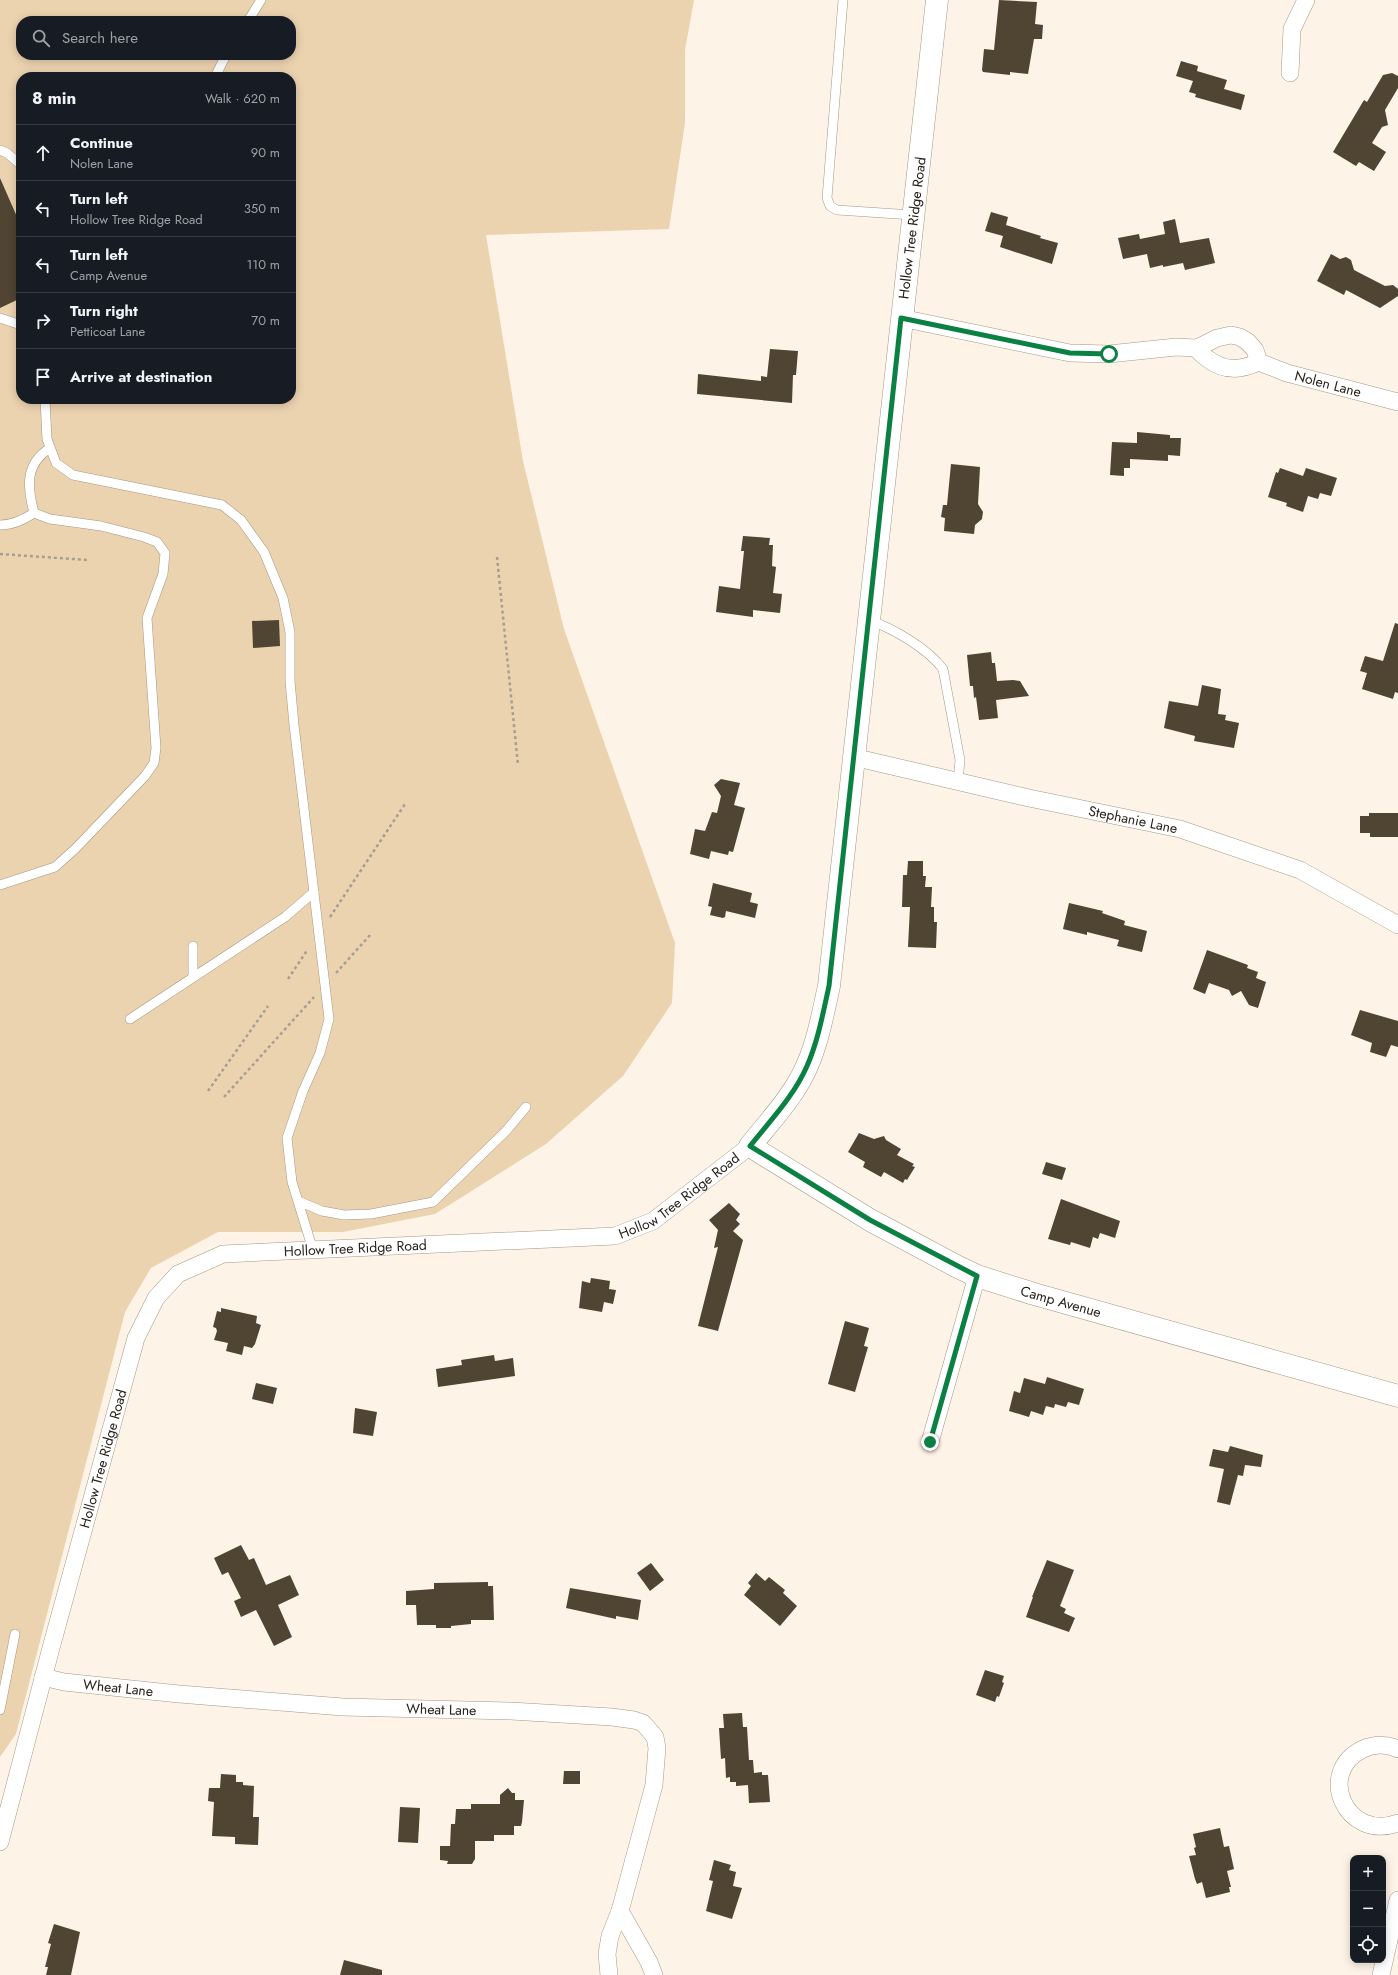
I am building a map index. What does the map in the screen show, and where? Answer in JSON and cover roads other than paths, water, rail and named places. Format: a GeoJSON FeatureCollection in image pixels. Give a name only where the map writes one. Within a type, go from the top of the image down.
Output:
{"type":"FeatureCollection","features":[{"type":"Feature","properties":{"kind":"street","name":"Hollow Tree Ridge Road"},"geometry":{"type":"LineString","coordinates":[[0,1842],[6,1796],[43,1677],[136,1338],[156,1298],[178,1274],[223,1254],[615,1236],[654,1221],[750,1146],[783,1106],[807,1067],[819,1031],[829,986],[937,0]]}},
{"type":"Feature","properties":{"kind":"street"},"geometry":{"type":"LineString","coordinates":[[1290,73],[1292,28],[1306,0]]}},
{"type":"Feature","properties":{"kind":"street"},"geometry":{"type":"LineString","coordinates":[[901,318],[1070,353],[1109,354],[1176,347],[1197,348],[1217,338],[1231,335],[1240,337],[1248,342],[1256,350],[1259,362],[1242,368],[1224,368],[1214,364],[1199,354],[1197,348]]}},
{"type":"Feature","properties":{"kind":"street","name":"Nolen Lane"},"geometry":{"type":"LineString","coordinates":[[1259,362],[1287,373],[1398,402]]}},
{"type":"Feature","properties":{"kind":"street","name":"Stephanie Lane"},"geometry":{"type":"LineString","coordinates":[[853,756],[1029,798],[1180,829],[1300,870],[1398,925]]}},
{"type":"Feature","properties":{"kind":"street","name":"Camp Avenue"},"geometry":{"type":"LineString","coordinates":[[750,1146],[870,1220],[977,1276],[1034,1294],[1398,1396]]}},
{"type":"Feature","properties":{"kind":"street"},"geometry":{"type":"LineString","coordinates":[[930,1442],[977,1276]]}},
{"type":"Feature","properties":{"kind":"street","name":"Wheat Lane"},"geometry":{"type":"LineString","coordinates":[[43,1677],[64,1682],[264,1701],[378,1708],[497,1710],[612,1717],[644,1723],[655,1737],[657,1748],[656,1771],[654,1785],[620,1911],[610,1936],[607,1954],[608,1975]]}},
{"type":"Feature","properties":{"kind":"street"},"geometry":{"type":"LineString","coordinates":[[1398,1749],[1380,1745],[1368,1746],[1357,1752],[1348,1760],[1342,1771],[1339,1784],[1340,1796],[1345,1808],[1353,1817],[1364,1824],[1376,1827],[1389,1826],[1398,1823]]}},
{"type":"Feature","properties":{"kind":"street"},"geometry":{"type":"LineString","coordinates":[[1381,1975],[1398,1900]]}},
{"type":"Feature","properties":{"kind":"street"},"geometry":{"type":"LineString","coordinates":[[620,1911],[649,1962],[654,1975]]}},
{"type":"Feature","properties":{"kind":"lane"},"geometry":{"type":"LineString","coordinates":[[251,16],[261,0]]}},
{"type":"Feature","properties":{"kind":"lane"},"geometry":{"type":"LineString","coordinates":[[843,0],[827,198],[830,206],[837,210],[913,215]]}},
{"type":"Feature","properties":{"kind":"lane"},"geometry":{"type":"LineString","coordinates":[[218,72],[224,60]]}},
{"type":"Feature","properties":{"kind":"lane"},"geometry":{"type":"LineString","coordinates":[[0,150],[7,152],[16,160]]}},
{"type":"Feature","properties":{"kind":"lane"},"geometry":{"type":"LineString","coordinates":[[0,318],[16,323]]}},
{"type":"Feature","properties":{"kind":"lane"},"geometry":{"type":"LineString","coordinates":[[45,404],[47,439],[56,463],[73,475],[222,505],[241,520],[264,552],[283,598],[290,632],[290,681],[294,725],[326,984],[329,1020],[320,1053],[303,1092],[287,1138],[292,1182],[313,1250]]}},
{"type":"Feature","properties":{"kind":"lane"},"geometry":{"type":"LineString","coordinates":[[34,513],[29,482],[34,462],[39,455],[50,448]]}},
{"type":"Feature","properties":{"kind":"lane"},"geometry":{"type":"LineString","coordinates":[[0,525],[8,525],[24,520],[34,513]]}},
{"type":"Feature","properties":{"kind":"lane"},"geometry":{"type":"LineString","coordinates":[[0,885],[55,867],[76,849],[145,776],[154,763],[156,748],[147,618],[163,574],[165,553],[157,542],[144,537],[102,526],[50,519],[34,513]]}},
{"type":"Feature","properties":{"kind":"lane"},"geometry":{"type":"LineString","coordinates":[[868,619],[890,627],[937,660],[943,669],[960,760],[958,781]]}},
{"type":"Feature","properties":{"kind":"lane"},"geometry":{"type":"LineString","coordinates":[[130,1019],[285,917],[314,892]]}},
{"type":"Feature","properties":{"kind":"lane"},"geometry":{"type":"LineString","coordinates":[[193,946],[193,977]]}},
{"type":"Feature","properties":{"kind":"lane"},"geometry":{"type":"LineString","coordinates":[[298,1201],[322,1211],[344,1215],[371,1214],[433,1202],[506,1131],[526,1107]]}},
{"type":"Feature","properties":{"kind":"lane"},"geometry":{"type":"LineString","coordinates":[[0,1710],[15,1634]]}}]}
